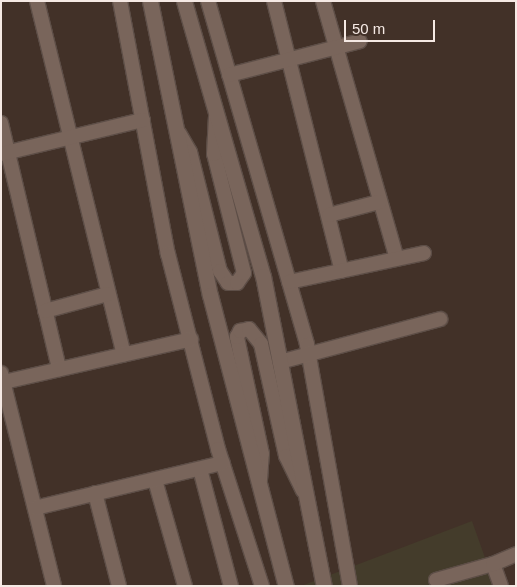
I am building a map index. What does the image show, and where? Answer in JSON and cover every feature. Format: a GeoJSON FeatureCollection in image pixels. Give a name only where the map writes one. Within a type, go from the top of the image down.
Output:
{"type":"FeatureCollection","features":[{"type":"Feature","properties":{"kind":"street"},"geometry":{"type":"LineString","coordinates":[[37,1],[69,138],[124,354]]}},
{"type":"Feature","properties":{"kind":"street"},"geometry":{"type":"LineString","coordinates":[[120,1],[168,254],[223,464],[262,586]]}},
{"type":"Feature","properties":{"kind":"street"},"geometry":{"type":"LineString","coordinates":[[150,1],[210,295],[259,491],[286,586]]}},
{"type":"Feature","properties":{"kind":"street"},"geometry":{"type":"LineString","coordinates":[[184,1],[263,276],[324,586]]}},
{"type":"Feature","properties":{"kind":"street"},"geometry":{"type":"LineString","coordinates":[[208,1],[290,282],[308,352],[350,586]]}},
{"type":"Feature","properties":{"kind":"street"},"geometry":{"type":"LineString","coordinates":[[274,1],[287,59],[342,271]]}},
{"type":"Feature","properties":{"kind":"street"},"geometry":{"type":"LineString","coordinates":[[322,1],[333,47],[397,259]]}},
{"type":"Feature","properties":{"kind":"street"},"geometry":{"type":"LineString","coordinates":[[229,75],[360,41]]}},
{"type":"Feature","properties":{"kind":"street"},"geometry":{"type":"LineString","coordinates":[[178,132],[190,152],[220,272],[228,283],[237,282],[244,273],[214,154],[216,116]]}},
{"type":"Feature","properties":{"kind":"street"},"geometry":{"type":"LineString","coordinates":[[5,153],[143,120]]}},
{"type":"Feature","properties":{"kind":"street"},"geometry":{"type":"LineString","coordinates":[[1,123],[5,153],[59,369]]}},
{"type":"Feature","properties":{"kind":"street"},"geometry":{"type":"LineString","coordinates":[[329,215],[379,202]]}},
{"type":"Feature","properties":{"kind":"street"},"geometry":{"type":"LineString","coordinates":[[290,282],[424,253]]}},
{"type":"Feature","properties":{"kind":"street"},"geometry":{"type":"LineString","coordinates":[[45,310],[108,294]]}},
{"type":"Feature","properties":{"kind":"street"},"geometry":{"type":"LineString","coordinates":[[280,362],[308,352],[440,319]]}},
{"type":"Feature","properties":{"kind":"street"},"geometry":{"type":"LineString","coordinates":[[259,491],[262,454],[237,337],[240,331],[249,328],[260,344],[286,456],[305,496]]}},
{"type":"Feature","properties":{"kind":"street"},"geometry":{"type":"LineString","coordinates":[[54,586],[2,378],[59,369],[190,339]]}},
{"type":"Feature","properties":{"kind":"street"},"geometry":{"type":"LineString","coordinates":[[35,508],[223,464]]}},
{"type":"Feature","properties":{"kind":"street"},"geometry":{"type":"LineString","coordinates":[[200,469],[230,586]]}},
{"type":"Feature","properties":{"kind":"street"},"geometry":{"type":"LineString","coordinates":[[155,480],[185,586]]}},
{"type":"Feature","properties":{"kind":"street"},"geometry":{"type":"LineString","coordinates":[[95,494],[119,586]]}},
{"type":"Feature","properties":{"kind":"street"},"geometry":{"type":"LineString","coordinates":[[436,580],[494,564],[516,554]]}},
{"type":"Feature","properties":{"kind":"street"},"geometry":{"type":"LineString","coordinates":[[494,564],[501,586]]}},
{"type":"Feature","properties":{"kind":"shaded area"},"geometry":{"type":"Polygon","coordinates":[[[472,521],[495,586],[301,586],[472,521]]]}}]}
